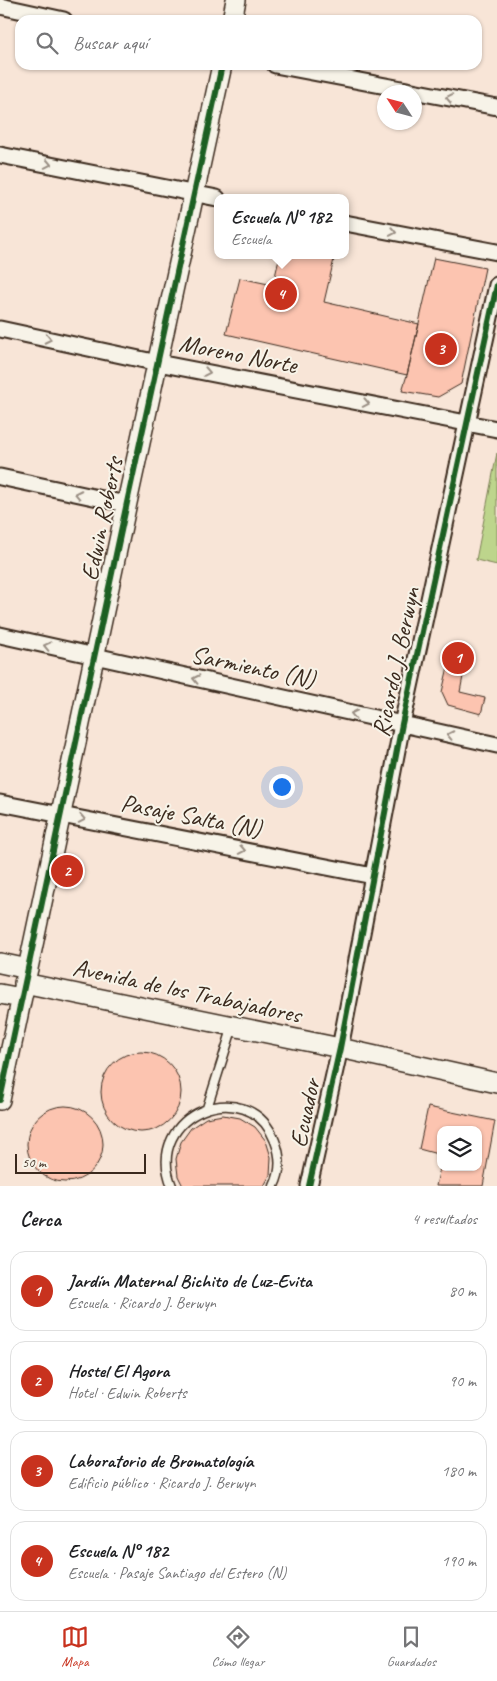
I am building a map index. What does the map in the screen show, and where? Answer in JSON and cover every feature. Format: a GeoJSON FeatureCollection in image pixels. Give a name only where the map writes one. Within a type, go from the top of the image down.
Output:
{"type":"FeatureCollection","features":[{"type":"Feature","properties":{"kind":"street"},"geometry":{"type":"LineString","coordinates":[[233,15],[236,0]]}},
{"type":"Feature","properties":{"kind":"street"},"geometry":{"type":"LineString","coordinates":[[0,6],[41,15]]}},
{"type":"Feature","properties":{"kind":"street","name":"Edwin Roberts"},"geometry":{"type":"LineString","coordinates":[[0,1100],[93,656],[221,70]]}},
{"type":"Feature","properties":{"kind":"street"},"geometry":{"type":"LineString","coordinates":[[301,70],[497,107]]}},
{"type":"Feature","properties":{"kind":"street"},"geometry":{"type":"LineString","coordinates":[[0,155],[214,197]]}},
{"type":"Feature","properties":{"kind":"street"},"geometry":{"type":"LineString","coordinates":[[349,224],[497,252]]}},
{"type":"Feature","properties":{"kind":"street","name":"Ricardo J. Berwyn"},"geometry":{"type":"LineString","coordinates":[[340,1048],[402,724],[497,286]]}},
{"type":"Feature","properties":{"kind":"street","name":"Moreno Norte"},"geometry":{"type":"LineString","coordinates":[[0,329],[158,363],[497,429]]}},
{"type":"Feature","properties":{"kind":"street"},"geometry":{"type":"LineString","coordinates":[[0,477],[126,504]]}},
{"type":"Feature","properties":{"kind":"street","name":"Sarmiento (N)"},"geometry":{"type":"LineString","coordinates":[[0,635],[497,745]]}},
{"type":"Feature","properties":{"kind":"street","name":"Pasaje Salta (N)"},"geometry":{"type":"LineString","coordinates":[[0,803],[373,876]]}},
{"type":"Feature","properties":{"kind":"street","name":"Avenida de los Trabajadores"},"geometry":{"type":"LineString","coordinates":[[0,963],[24,983],[340,1048],[497,1083]]}},
{"type":"Feature","properties":{"kind":"street","name":"Avenida de los Trabajadores"},"geometry":{"type":"LineString","coordinates":[[0,994],[24,983]]}},
{"type":"Feature","properties":{"kind":"street","name":"Ecuador"},"geometry":{"type":"LineString","coordinates":[[309,1186],[340,1048]]}},
{"type":"Feature","properties":{"kind":"lane"},"geometry":{"type":"LineString","coordinates":[[207,1108],[233,1026]]}},
{"type":"Feature","properties":{"kind":"lane"},"geometry":{"type":"LineString","coordinates":[[172,1186],[167,1165],[167,1152],[177,1129],[196,1112],[220,1105],[238,1108],[256,1116],[273,1134],[279,1158],[279,1171],[274,1186]]}},
{"type":"Feature","properties":{"kind":"green space"},"geometry":{"type":"Polygon","coordinates":[[[497,453],[497,565],[476,560],[497,453]]]}},
{"type":"Feature","properties":{"kind":"building"},"geometry":{"type":"Polygon","coordinates":[[[434,258],[485,268],[461,384],[438,397],[402,391],[434,258]]]}},
{"type":"Feature","properties":{"kind":"building"},"geometry":{"type":"Polygon","coordinates":[[[279,259],[334,259],[324,302],[419,324],[407,375],[226,334],[240,278],[273,285],[279,259]]]}},
{"type":"Feature","properties":{"kind":"building"},"geometry":{"type":"Polygon","coordinates":[[[448,667],[464,671],[460,692],[485,698],[481,714],[448,705],[442,692],[448,667]]]}},
{"type":"Feature","properties":{"kind":"building"},"geometry":{"type":"Polygon","coordinates":[[[141,1052],[156,1055],[169,1064],[178,1077],[181,1092],[178,1107],[169,1120],[156,1129],[141,1132],[126,1129],[113,1120],[104,1107],[101,1092],[104,1077],[113,1064],[126,1055],[141,1052]]]}},
{"type":"Feature","properties":{"kind":"building"},"geometry":{"type":"Polygon","coordinates":[[[65,1106],[80,1109],[92,1117],[100,1129],[103,1144],[100,1159],[92,1171],[80,1179],[65,1182],[50,1179],[38,1171],[30,1159],[27,1144],[30,1129],[38,1117],[50,1109],[65,1106]]]}},
{"type":"Feature","properties":{"kind":"building"},"geometry":{"type":"Polygon","coordinates":[[[428,1107],[495,1121],[483,1186],[436,1186],[439,1171],[482,1171],[482,1126],[437,1126],[437,1154],[419,1149],[428,1107]]]}},
{"type":"Feature","properties":{"kind":"building"},"geometry":{"type":"Polygon","coordinates":[[[223,1115],[240,1118],[255,1127],[266,1141],[271,1157],[270,1175],[264,1186],[183,1186],[178,1176],[176,1159],[181,1142],[191,1128],[206,1118],[223,1115]]]}},
{"type":"Feature","properties":{"kind":"cycle path"},"geometry":{"type":"LineString","coordinates":[[0,1100],[221,70]]}},
{"type":"Feature","properties":{"kind":"cycle path"},"geometry":{"type":"LineString","coordinates":[[309,1186],[340,1048],[402,724],[497,285]]}},
{"type":"Feature","properties":{"kind":"place","name":"Escuela N° 182"},"geometry":{"type":"Point","coordinates":[281,294]}},
{"type":"Feature","properties":{"kind":"place","name":"Laboratorio de Bromatología"},"geometry":{"type":"Point","coordinates":[441,349]}},
{"type":"Feature","properties":{"kind":"place","name":"Jardín Maternal Bichito de Luz-Evita"},"geometry":{"type":"Point","coordinates":[458,658]}},
{"type":"Feature","properties":{"kind":"place","name":"Hostel El Agora"},"geometry":{"type":"Point","coordinates":[67,871]}}]}
